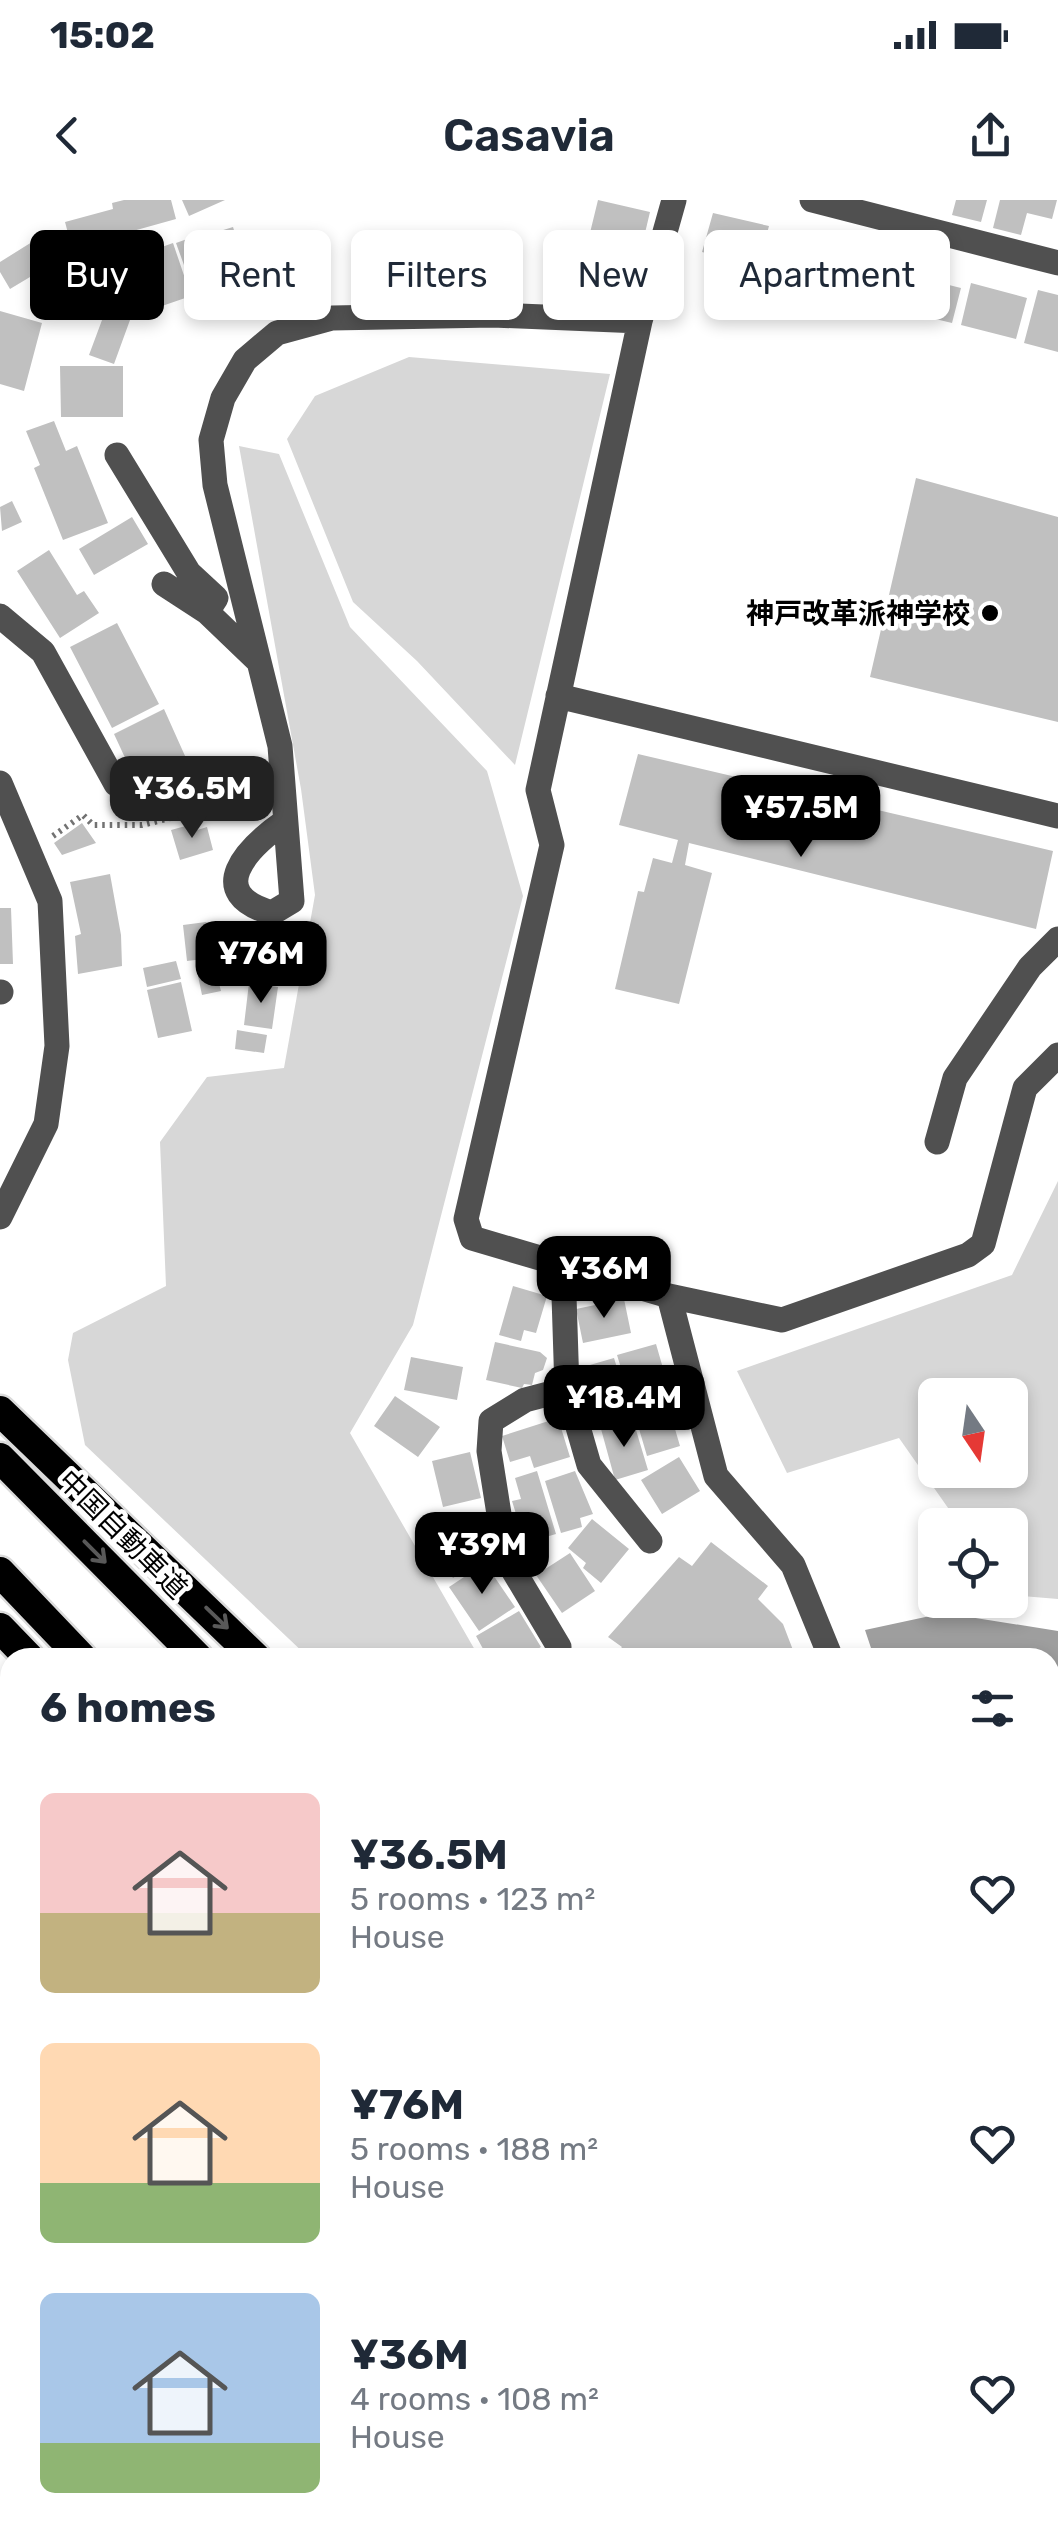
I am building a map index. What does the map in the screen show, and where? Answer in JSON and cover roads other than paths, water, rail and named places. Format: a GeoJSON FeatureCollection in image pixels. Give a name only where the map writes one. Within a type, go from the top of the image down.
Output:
{"type":"FeatureCollection","features":[{"type":"Feature","properties":{"kind":"highway"},"geometry":{"type":"LineString","coordinates":[[0,1411],[246,1648]]}},
{"type":"Feature","properties":{"kind":"highway","name":"中国自動車道"},"geometry":{"type":"LineString","coordinates":[[0,1458],[188,1648]]}},
{"type":"Feature","properties":{"kind":"highway"},"geometry":{"type":"LineString","coordinates":[[0,1572],[72,1648]]}},
{"type":"Feature","properties":{"kind":"highway"},"geometry":{"type":"LineString","coordinates":[[0,1628],[19,1648]]}},
{"type":"Feature","properties":{"kind":"street"},"geometry":{"type":"LineString","coordinates":[[674,200],[640,321],[538,790],[552,844],[466,1219],[472,1238],[669,1296],[782,1320],[968,1256],[983,1244],[1024,1088],[1058,1055]]}},
{"type":"Feature","properties":{"kind":"street"},"geometry":{"type":"LineString","coordinates":[[812,200],[1058,263]]}},
{"type":"Feature","properties":{"kind":"street"},"geometry":{"type":"LineString","coordinates":[[284,822],[280,746],[214,486],[211,440],[223,398],[245,360],[277,333],[332,318],[494,315],[640,321]]}},
{"type":"Feature","properties":{"kind":"street"},"geometry":{"type":"LineString","coordinates":[[117,454],[189,573],[216,598],[207,612]]}},
{"type":"Feature","properties":{"kind":"street"},"geometry":{"type":"LineString","coordinates":[[164,584],[207,612],[259,663]]}},
{"type":"Feature","properties":{"kind":"street"},"geometry":{"type":"LineString","coordinates":[[0,616],[44,652],[116,784]]}},
{"type":"Feature","properties":{"kind":"street"},"geometry":{"type":"LineString","coordinates":[[558,696],[1058,816]]}},
{"type":"Feature","properties":{"kind":"street"},"geometry":{"type":"LineString","coordinates":[[0,784],[50,901],[57,1046],[46,1124],[0,1217]]}},
{"type":"Feature","properties":{"kind":"street"},"geometry":{"type":"LineString","coordinates":[[936,1142],[956,1078],[1030,967],[1058,939]]}},
{"type":"Feature","properties":{"kind":"street"},"geometry":{"type":"LineString","coordinates":[[563,1265],[567,1389],[590,1465],[650,1541]]}},
{"type":"Feature","properties":{"kind":"street"},"geometry":{"type":"LineString","coordinates":[[669,1296],[716,1476],[793,1565],[827,1648]]}},
{"type":"Feature","properties":{"kind":"street"},"geometry":{"type":"LineString","coordinates":[[558,1646],[506,1558],[489,1451],[490,1421],[525,1400],[567,1389]]}},
{"type":"Feature","properties":{"kind":"place","name":"神戸改革派神学校"},"geometry":{"type":"Point","coordinates":[990,613]}}]}
